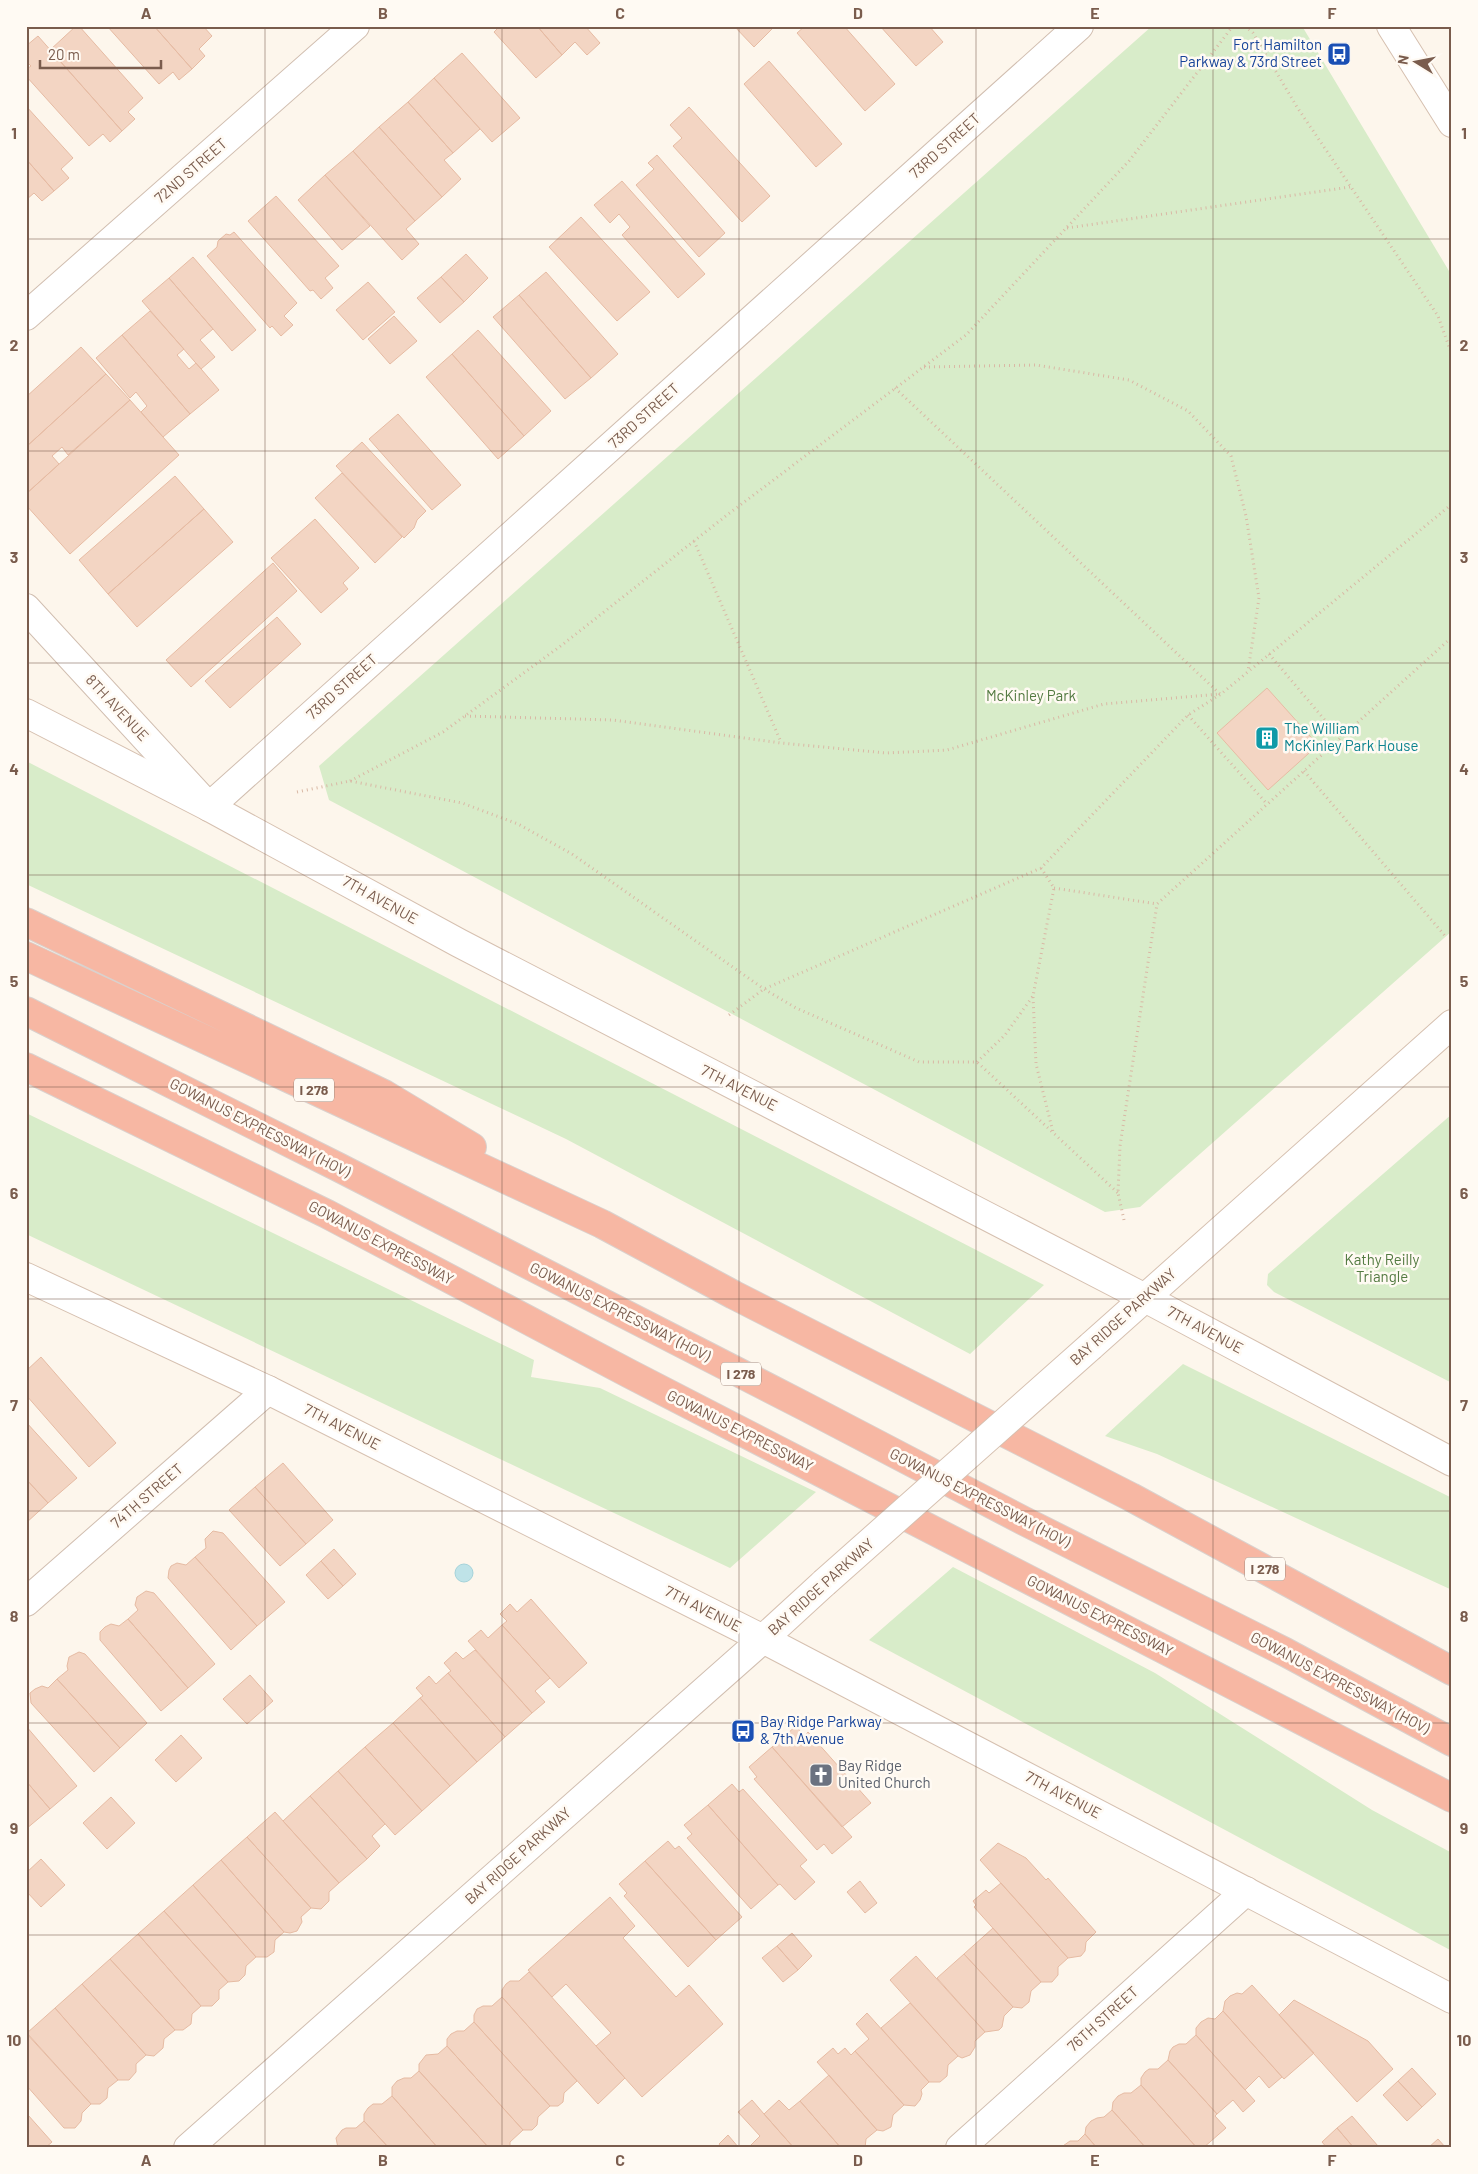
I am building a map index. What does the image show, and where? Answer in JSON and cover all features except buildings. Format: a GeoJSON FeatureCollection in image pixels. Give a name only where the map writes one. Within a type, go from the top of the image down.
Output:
{"type":"FeatureCollection","features":[{"type":"Feature","properties":{"kind":"highway"},"geometry":{"type":"LineString","coordinates":[[26,922],[384,1094],[602,1224]]}},
{"type":"Feature","properties":{"kind":"highway","name":"I 278"},"geometry":{"type":"LineString","coordinates":[[26,956],[602,1224],[734,1294],[1131,1497],[1452,1671]]}},
{"type":"Feature","properties":{"kind":"highway","name":"GOWANUS EXPRESSWAY (HOV)"},"geometry":{"type":"LineString","coordinates":[[26,1011],[338,1167],[1024,1521],[1285,1652],[1452,1742]]}},
{"type":"Feature","properties":{"kind":"highway","name":"GOWANUS EXPRESSWAY"},"geometry":{"type":"LineString","coordinates":[[26,1067],[327,1214],[630,1374],[1452,1798]]}},
{"type":"Feature","properties":{"kind":"main road","name":"72ND STREET"},"geometry":{"type":"LineString","coordinates":[[26,316],[355,26]]}},
{"type":"Feature","properties":{"kind":"main road","name":"73RD STREET"},"geometry":{"type":"LineString","coordinates":[[208,807],[1079,26]]}},
{"type":"Feature","properties":{"kind":"main road"},"geometry":{"type":"LineString","coordinates":[[1391,26],[1452,123]]}},
{"type":"Feature","properties":{"kind":"main road","name":"8TH AVENUE"},"geometry":{"type":"LineString","coordinates":[[26,608],[208,807]]}},
{"type":"Feature","properties":{"kind":"main road","name":"7TH AVENUE"},"geometry":{"type":"LineString","coordinates":[[26,714],[208,807],[459,943],[1145,1298],[1452,1462]]}},
{"type":"Feature","properties":{"kind":"main road","name":"BAY RIDGE PARKWAY"},"geometry":{"type":"LineString","coordinates":[[188,2148],[763,1639],[1452,1024]]}},
{"type":"Feature","properties":{"kind":"main road","name":"7TH AVENUE"},"geometry":{"type":"LineString","coordinates":[[26,1277],[268,1390],[763,1639],[1452,1999]]}},
{"type":"Feature","properties":{"kind":"main road","name":"74TH STREET"},"geometry":{"type":"LineString","coordinates":[[26,1602],[268,1390]]}},
{"type":"Feature","properties":{"kind":"main road","name":"76TH STREET"},"geometry":{"type":"LineString","coordinates":[[960,2148],[1246,1891]]}},
{"type":"Feature","properties":{"kind":"path"},"geometry":{"type":"LineString","coordinates":[[297,792],[350,782],[443,732],[562,644],[694,541],[966,335],[1130,161],[1233,26]]}},
{"type":"Feature","properties":{"kind":"path"},"geometry":{"type":"LineString","coordinates":[[1245,26],[1253,33],[1297,107],[1438,316],[1452,355]]}},
{"type":"Feature","properties":{"kind":"path"},"geometry":{"type":"LineString","coordinates":[[1066,228],[1350,187]]}},
{"type":"Feature","properties":{"kind":"path"},"geometry":{"type":"LineString","coordinates":[[924,367],[1036,365],[1129,380],[1188,411],[1231,456],[1246,516],[1259,598],[1248,671]]}},
{"type":"Feature","properties":{"kind":"path"},"geometry":{"type":"LineString","coordinates":[[896,388],[1220,694]]}},
{"type":"Feature","properties":{"kind":"path"},"geometry":{"type":"LineString","coordinates":[[729,1015],[764,989],[1041,868],[1188,715],[1220,694],[1452,504]]}},
{"type":"Feature","properties":{"kind":"path"},"geometry":{"type":"LineString","coordinates":[[694,541],[781,743]]}},
{"type":"Feature","properties":{"kind":"path"},"geometry":{"type":"LineString","coordinates":[[1124,1220],[1118,1193],[1120,1146],[1157,904],[1452,637]]}},
{"type":"Feature","properties":{"kind":"path"},"geometry":{"type":"LineString","coordinates":[[1269,654],[1340,738]]}},
{"type":"Feature","properties":{"kind":"path"},"geometry":{"type":"LineString","coordinates":[[465,716],[613,720],[781,743],[886,753],[947,750],[1104,704],[1220,694]]}},
{"type":"Feature","properties":{"kind":"path"},"geometry":{"type":"LineString","coordinates":[[1188,715],[1267,804]]}},
{"type":"Feature","properties":{"kind":"path"},"geometry":{"type":"LineString","coordinates":[[1304,771],[1446,937]]}},
{"type":"Feature","properties":{"kind":"path"},"geometry":{"type":"LineString","coordinates":[[350,782],[462,803],[518,824],[572,854],[764,989],[796,1008],[919,1062],[977,1062],[1118,1193]]}},
{"type":"Feature","properties":{"kind":"path"},"geometry":{"type":"LineString","coordinates":[[1041,868],[1054,888],[1033,996],[1036,1064],[1054,1134]]}},
{"type":"Feature","properties":{"kind":"path"},"geometry":{"type":"LineString","coordinates":[[1054,888],[1157,904]]}},
{"type":"Feature","properties":{"kind":"path"},"geometry":{"type":"LineString","coordinates":[[977,1062],[1004,1035],[1033,996]]}},
{"type":"Feature","properties":{"kind":"green space","name":"McKinley Park"},"geometry":{"type":"Polygon","coordinates":[[[1152,26],[1302,26],[1452,276],[1452,931],[1140,1207],[1105,1212],[329,800],[319,766],[1152,26]]]}},
{"type":"Feature","properties":{"kind":"green space"},"geometry":{"type":"Polygon","coordinates":[[[26,761],[1044,1285],[970,1354],[566,1139],[26,884],[26,761]]]}},
{"type":"Feature","properties":{"kind":"green space"},"geometry":{"type":"Polygon","coordinates":[[[26,1113],[534,1360],[531,1377],[600,1388],[816,1492],[730,1568],[26,1234],[26,1113]]]}},
{"type":"Feature","properties":{"kind":"green space","name":"Kathy Reilly Triangle"},"geometry":{"type":"Polygon","coordinates":[[[1452,1114],[1452,1383],[1274,1292],[1267,1285],[1268,1274],[1452,1114]]]}},
{"type":"Feature","properties":{"kind":"green space"},"geometry":{"type":"Polygon","coordinates":[[[1183,1364],[1452,1498],[1452,1590],[1157,1454],[1105,1436],[1183,1364]]]}},
{"type":"Feature","properties":{"kind":"green space"},"geometry":{"type":"Polygon","coordinates":[[[953,1567],[1155,1673],[1372,1810],[1452,1853],[1452,1951],[869,1640],[953,1567]]]}},
{"type":"Feature","properties":{"kind":"water"},"geometry":{"type":"Polygon","coordinates":[[[464,1564],[470,1567],[473,1573],[470,1579],[464,1582],[458,1579],[455,1573],[458,1567],[464,1564]]]}},
{"type":"Feature","properties":{"kind":"place","name":"Fort Hamilton Parkway & 73rd Street"},"geometry":{"type":"Point","coordinates":[1339,54]}},
{"type":"Feature","properties":{"kind":"place","name":"The William McKinley Park House"},"geometry":{"type":"Point","coordinates":[1267,738]}},
{"type":"Feature","properties":{"kind":"place","name":"Bay Ridge Parkway & 7th Avenue"},"geometry":{"type":"Point","coordinates":[743,1731]}},
{"type":"Feature","properties":{"kind":"place","name":"Bay Ridge United Church"},"geometry":{"type":"Point","coordinates":[821,1775]}}]}
